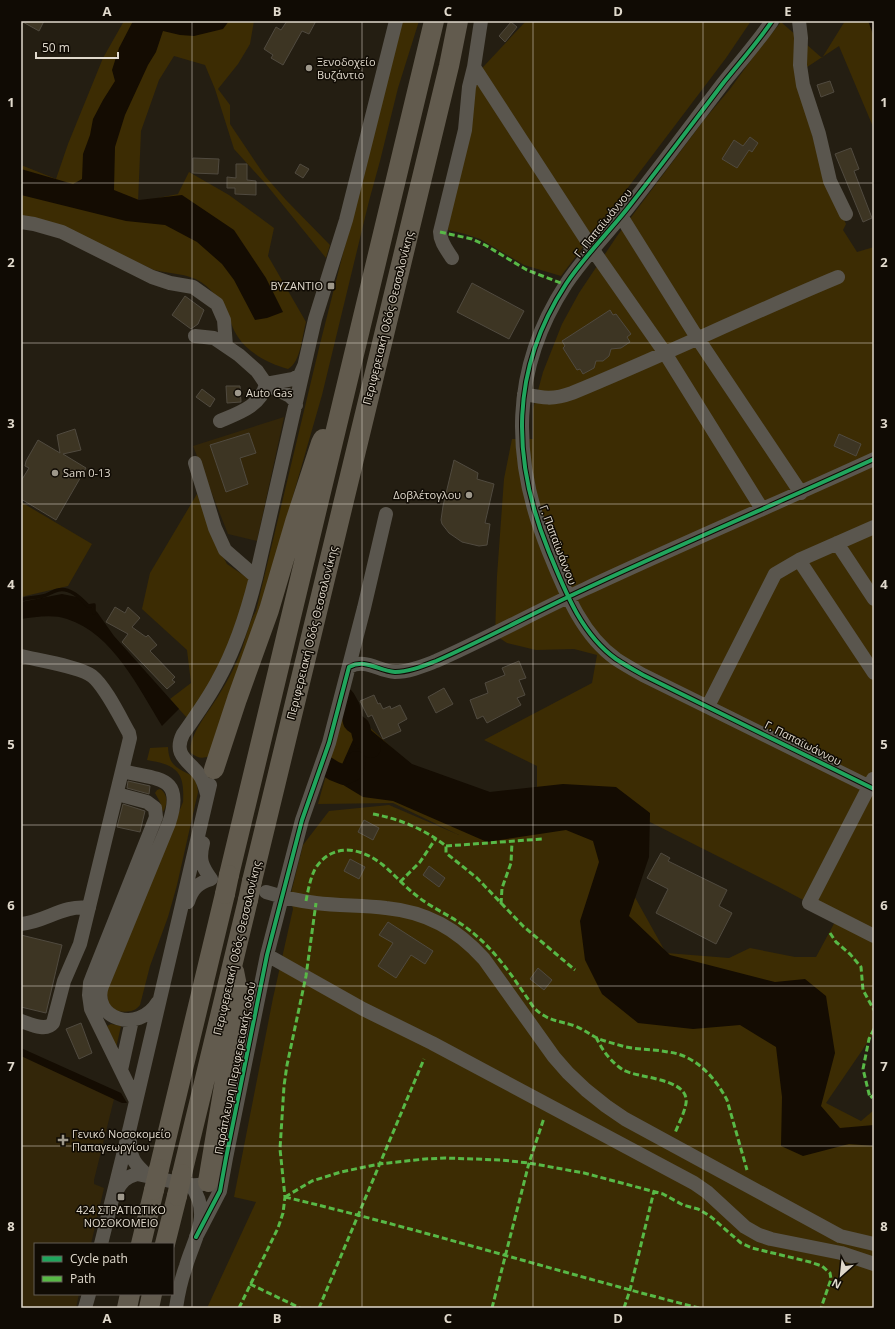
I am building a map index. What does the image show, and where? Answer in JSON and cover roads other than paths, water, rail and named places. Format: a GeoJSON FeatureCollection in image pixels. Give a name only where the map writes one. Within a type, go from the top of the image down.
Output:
{"type":"FeatureCollection","features":[{"type":"Feature","properties":{"kind":"highway","name":"Περιφερειακή Οδός Θεσσαλονίκης"},"geometry":{"type":"LineString","coordinates":[[141,1243],[153,1178],[222,883],[340,415],[434,21]]}},
{"type":"Feature","properties":{"kind":"highway","name":"Περιφερειακή Οδός Θεσσαλονίκης"},"geometry":{"type":"LineString","coordinates":[[165,1243],[190,1184],[233,963],[255,891],[442,97],[458,21]]}},
{"type":"Feature","properties":{"kind":"highway"},"geometry":{"type":"LineString","coordinates":[[214,770],[237,699],[267,616],[295,522],[321,443],[340,415]]}},
{"type":"Feature","properties":{"kind":"highway"},"geometry":{"type":"LineString","coordinates":[[190,1184],[239,996],[233,963]]}},
{"type":"Feature","properties":{"kind":"highway"},"geometry":{"type":"LineString","coordinates":[[127,1308],[130,1295]]}},
{"type":"Feature","properties":{"kind":"highway"},"geometry":{"type":"LineString","coordinates":[[149,1308],[152,1295]]}},
{"type":"Feature","properties":{"kind":"street"},"geometry":{"type":"LineString","coordinates":[[207,794],[200,776],[182,755],[180,750],[181,739],[210,694],[231,656],[245,619],[317,311],[346,220],[396,21]]}},
{"type":"Feature","properties":{"kind":"street"},"geometry":{"type":"LineString","coordinates":[[452,258],[444,247],[440,237],[440,232],[465,130],[469,87],[474,67],[481,21]]}},
{"type":"Feature","properties":{"kind":"street"},"geometry":{"type":"LineString","coordinates":[[745,56],[763,21]]}},
{"type":"Feature","properties":{"kind":"street","name":"Γ. Παπαϊωάννου"},"geometry":{"type":"LineString","coordinates":[[772,21],[621,216],[574,272],[552,308],[527,373],[524,394],[522,442],[528,484],[543,535],[569,597],[585,628],[600,646],[618,660],[643,674],[872,785]]}},
{"type":"Feature","properties":{"kind":"street"},"geometry":{"type":"LineString","coordinates":[[799,21],[800,65],[803,85],[819,134],[830,181],[846,214]]}},
{"type":"Feature","properties":{"kind":"street"},"geometry":{"type":"LineString","coordinates":[[474,67],[593,250],[665,353],[762,509]]}},
{"type":"Feature","properties":{"kind":"street"},"geometry":{"type":"LineString","coordinates":[[621,216],[698,339],[801,493]]}},
{"type":"Feature","properties":{"kind":"street"},"geometry":{"type":"LineString","coordinates":[[21,222],[62,232],[152,277],[170,283],[193,287],[217,304],[224,320],[226,346]]}},
{"type":"Feature","properties":{"kind":"street"},"geometry":{"type":"LineString","coordinates":[[524,394],[551,398],[564,396],[608,379],[796,294],[838,277]]}},
{"type":"Feature","properties":{"kind":"street"},"geometry":{"type":"LineString","coordinates":[[196,336],[214,338],[226,346],[252,366],[266,384],[290,396],[296,405]]}},
{"type":"Feature","properties":{"kind":"street"},"geometry":{"type":"LineString","coordinates":[[266,384],[293,379],[300,375],[305,366]]}},
{"type":"Feature","properties":{"kind":"street"},"geometry":{"type":"LineString","coordinates":[[220,421],[239,413],[256,402],[262,395],[266,384]]}},
{"type":"Feature","properties":{"kind":"street"},"geometry":{"type":"LineString","coordinates":[[349,667],[356,663],[364,663],[390,671],[403,672],[436,661],[569,597],[874,459]]}},
{"type":"Feature","properties":{"kind":"street"},"geometry":{"type":"LineString","coordinates":[[195,463],[215,528],[225,550],[256,577]]}},
{"type":"Feature","properties":{"kind":"street","name":"Παράπλευρη Περιφερειακής οδού"},"geometry":{"type":"LineString","coordinates":[[196,1238],[220,1191],[267,954],[302,820],[329,742],[349,667],[386,514]]}},
{"type":"Feature","properties":{"kind":"street"},"geometry":{"type":"LineString","coordinates":[[708,706],[775,574],[799,560],[874,527]]}},
{"type":"Feature","properties":{"kind":"street"},"geometry":{"type":"LineString","coordinates":[[837,544],[874,599]]}},
{"type":"Feature","properties":{"kind":"street"},"geometry":{"type":"LineString","coordinates":[[799,560],[874,673]]}},
{"type":"Feature","properties":{"kind":"street"},"geometry":{"type":"LineString","coordinates":[[21,656],[80,670],[91,675],[97,680],[130,735],[130,741],[80,944],[64,981],[53,1024],[49,1027],[44,1027],[21,1021]]}},
{"type":"Feature","properties":{"kind":"street"},"geometry":{"type":"LineString","coordinates":[[190,764],[214,770],[218,774],[217,787],[201,857],[202,866],[222,883]]}},
{"type":"Feature","properties":{"kind":"street"},"geometry":{"type":"LineString","coordinates":[[101,1243],[130,1127],[207,794],[214,770]]}},
{"type":"Feature","properties":{"kind":"street"},"geometry":{"type":"LineString","coordinates":[[122,771],[164,782],[172,788],[174,792],[174,806],[169,823],[100,992],[102,1002],[108,1012],[120,1019],[132,1020],[142,1018],[152,1010],[160,997]]}},
{"type":"Feature","properties":{"kind":"street"},"geometry":{"type":"LineString","coordinates":[[872,785],[809,903],[874,936]]}},
{"type":"Feature","properties":{"kind":"street"},"geometry":{"type":"LineString","coordinates":[[117,794],[153,805],[156,813],[155,822],[93,975],[89,989],[89,999],[91,1009],[136,1101]]}},
{"type":"Feature","properties":{"kind":"street"},"geometry":{"type":"LineString","coordinates":[[165,974],[173,956],[190,893],[198,884],[222,883]]}},
{"type":"Feature","properties":{"kind":"street"},"geometry":{"type":"LineString","coordinates":[[255,891],[316,903],[387,908],[407,911],[426,917],[442,925],[459,935],[484,959],[550,1051],[568,1073],[606,1106],[625,1119],[840,1236],[874,1244]]}},
{"type":"Feature","properties":{"kind":"street"},"geometry":{"type":"LineString","coordinates":[[21,924],[39,920],[68,908],[89,908]]}},
{"type":"Feature","properties":{"kind":"street"},"geometry":{"type":"LineString","coordinates":[[267,954],[358,1006],[432,1042],[694,1183],[740,1223],[754,1232],[771,1239],[840,1253],[874,1264]]}},
{"type":"Feature","properties":{"kind":"street"},"geometry":{"type":"LineString","coordinates":[[121,1070],[132,1020]]}},
{"type":"Feature","properties":{"kind":"street"},"geometry":{"type":"LineString","coordinates":[[130,1127],[130,1155],[136,1165],[153,1178]]}},
{"type":"Feature","properties":{"kind":"street"},"geometry":{"type":"LineString","coordinates":[[111,1201],[120,1185],[126,1178],[137,1174],[190,1184],[216,1175],[226,1158]]}},
{"type":"Feature","properties":{"kind":"street"},"geometry":{"type":"LineString","coordinates":[[176,1308],[185,1267],[201,1221],[202,1212],[197,1195],[190,1184]]}},
{"type":"Feature","properties":{"kind":"street"},"geometry":{"type":"LineString","coordinates":[[85,1308],[89,1295]]}},
{"type":"Feature","properties":{"kind":"waterway"},"geometry":{"type":"LineString","coordinates":[[870,21],[874,32]]}},
{"type":"Feature","properties":{"kind":"waterway"},"geometry":{"type":"LineString","coordinates":[[21,600],[40,597],[62,589],[67,590],[79,597],[88,606],[94,605],[94,613]]}},
{"type":"Feature","properties":{"kind":"waterway"},"geometry":{"type":"LineString","coordinates":[[345,698],[350,707],[353,722],[360,727],[363,739],[371,748]]}},
{"type":"Feature","properties":{"kind":"waterway"},"geometry":{"type":"LineString","coordinates":[[326,766],[344,775],[353,771],[356,761]]}},
{"type":"Feature","properties":{"kind":"place","name":"Ξενοδοχείο Βυζάντιο"},"geometry":{"type":"Point","coordinates":[309,68]}},
{"type":"Feature","properties":{"kind":"place","name":"ΒΥΖΑΝΤΙΟ"},"geometry":{"type":"Point","coordinates":[331,286]}},
{"type":"Feature","properties":{"kind":"place","name":"Auto Gas"},"geometry":{"type":"Point","coordinates":[238,393]}},
{"type":"Feature","properties":{"kind":"place","name":"Sam 0-13"},"geometry":{"type":"Point","coordinates":[55,473]}},
{"type":"Feature","properties":{"kind":"place","name":"Δοβλέτογλου"},"geometry":{"type":"Point","coordinates":[469,495]}},
{"type":"Feature","properties":{"kind":"place","name":"Γενικό Νοσοκομείο Παπαγεωργίου"},"geometry":{"type":"Point","coordinates":[63,1140]}},
{"type":"Feature","properties":{"kind":"place","name":"424 ΣΤΡΑΤΙΩΤΙΚΟ ΝΟΣΟΚΟΜΕΙΟ"},"geometry":{"type":"Point","coordinates":[121,1197]}}]}
